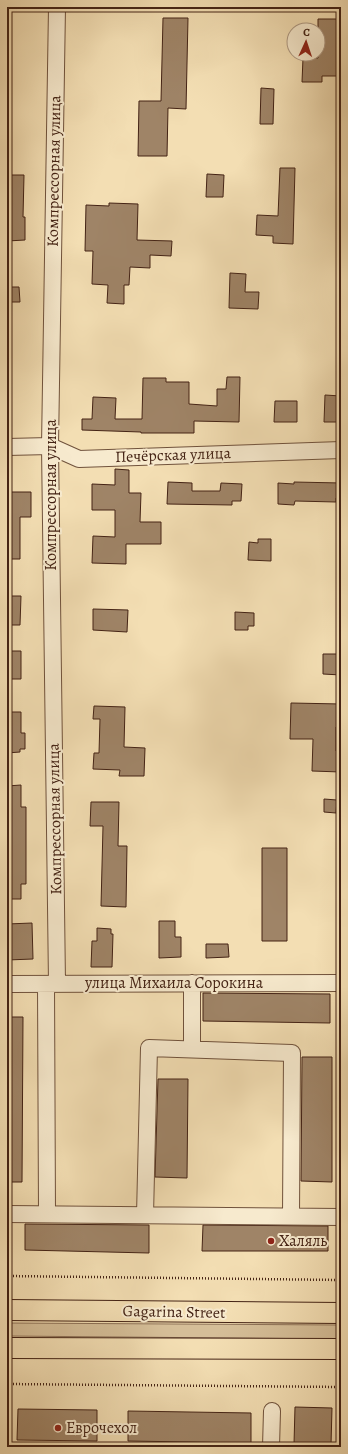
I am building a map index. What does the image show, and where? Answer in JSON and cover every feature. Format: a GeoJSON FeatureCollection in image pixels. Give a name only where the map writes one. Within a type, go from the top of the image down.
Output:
{"type":"FeatureCollection","features":[{"type":"Feature","properties":{"kind":"main road","name":"Gagarina Street"},"geometry":{"type":"LineString","coordinates":[[7,1310],[341,1313]]}},
{"type":"Feature","properties":{"kind":"main road"},"geometry":{"type":"LineString","coordinates":[[7,1348],[341,1349]]}},
{"type":"Feature","properties":{"kind":"street","name":"Компрессорная улица"},"geometry":{"type":"LineString","coordinates":[[47,1214],[51,984],[50,446],[57,7]]}},
{"type":"Feature","properties":{"kind":"street","name":"Печёрская улица"},"geometry":{"type":"LineString","coordinates":[[7,447],[50,446],[79,458],[341,450]]}},
{"type":"Feature","properties":{"kind":"street"},"geometry":{"type":"LineString","coordinates":[[192,983],[192,1050]]}},
{"type":"Feature","properties":{"kind":"street","name":"улица Михаила Сорокина"},"geometry":{"type":"LineString","coordinates":[[7,984],[341,983]]}},
{"type":"Feature","properties":{"kind":"street"},"geometry":{"type":"LineString","coordinates":[[145,1215],[149,1048],[292,1053],[291,1216]]}},
{"type":"Feature","properties":{"kind":"street"},"geometry":{"type":"LineString","coordinates":[[7,1214],[341,1217]]}},
{"type":"Feature","properties":{"kind":"street"},"geometry":{"type":"LineString","coordinates":[[271,1447],[272,1411]]}},
{"type":"Feature","properties":{"kind":"path"},"geometry":{"type":"LineString","coordinates":[[157,7],[341,8]]}},
{"type":"Feature","properties":{"kind":"path"},"geometry":{"type":"LineString","coordinates":[[7,1276],[341,1280]]}},
{"type":"Feature","properties":{"kind":"path"},"geometry":{"type":"LineString","coordinates":[[7,1384],[341,1387]]}},
{"type":"Feature","properties":{"kind":"shaded area"},"geometry":{"type":"Polygon","coordinates":[[[7,1323],[341,1325],[341,1339],[7,1336],[7,1323]]]}},
{"type":"Feature","properties":{"kind":"building"},"geometry":{"type":"Polygon","coordinates":[[[163,18],[188,18],[186,109],[168,108],[167,156],[138,156],[139,101],[161,101],[163,18]]]}},
{"type":"Feature","properties":{"kind":"building"},"geometry":{"type":"Polygon","coordinates":[[[318,19],[341,19],[341,76],[322,76],[322,82],[302,82],[303,62],[326,62],[326,22],[318,22],[318,19]]]}},
{"type":"Feature","properties":{"kind":"building"},"geometry":{"type":"Polygon","coordinates":[[[261,88],[274,89],[273,124],[260,124],[261,88]]]}},
{"type":"Feature","properties":{"kind":"building"},"geometry":{"type":"Polygon","coordinates":[[[280,168],[295,168],[293,244],[273,243],[273,236],[256,235],[257,215],[278,216],[280,168]]]}},
{"type":"Feature","properties":{"kind":"building"},"geometry":{"type":"Polygon","coordinates":[[[207,174],[224,175],[223,197],[206,197],[207,174]]]}},
{"type":"Feature","properties":{"kind":"building"},"geometry":{"type":"Polygon","coordinates":[[[7,175],[24,175],[23,217],[25,217],[25,240],[7,241],[7,175]]]}},
{"type":"Feature","properties":{"kind":"building"},"geometry":{"type":"Polygon","coordinates":[[[109,203],[138,204],[137,240],[172,241],[171,256],[150,255],[150,268],[130,267],[129,285],[124,285],[124,304],[107,303],[108,285],[92,284],[93,251],[85,251],[86,205],[109,206],[109,203]]]}},
{"type":"Feature","properties":{"kind":"building"},"geometry":{"type":"Polygon","coordinates":[[[230,273],[246,274],[245,292],[259,292],[258,309],[229,308],[230,273]]]}},
{"type":"Feature","properties":{"kind":"building"},"geometry":{"type":"Polygon","coordinates":[[[7,287],[19,287],[20,302],[7,302],[7,287]]]}},
{"type":"Feature","properties":{"kind":"building"},"geometry":{"type":"Polygon","coordinates":[[[227,377],[240,377],[239,422],[194,421],[194,433],[141,433],[82,430],[82,419],[92,419],[93,397],[116,398],[115,419],[142,419],[143,378],[166,378],[166,382],[189,382],[189,404],[217,406],[217,389],[226,389],[227,377]]]}},
{"type":"Feature","properties":{"kind":"building"},"geometry":{"type":"Polygon","coordinates":[[[325,395],[341,396],[341,422],[324,422],[325,395]]]}},
{"type":"Feature","properties":{"kind":"building"},"geometry":{"type":"Polygon","coordinates":[[[275,401],[297,401],[297,422],[274,422],[275,401]]]}},
{"type":"Feature","properties":{"kind":"building"},"geometry":{"type":"Polygon","coordinates":[[[115,469],[129,470],[129,493],[141,493],[140,522],[161,522],[161,544],[126,544],[126,564],[92,563],[93,536],[115,537],[115,510],[92,510],[92,484],[115,485],[115,469]]]}},
{"type":"Feature","properties":{"kind":"building"},"geometry":{"type":"Polygon","coordinates":[[[168,482],[192,483],[192,491],[220,491],[221,483],[242,484],[241,501],[232,501],[232,505],[167,504],[168,482]]]}},
{"type":"Feature","properties":{"kind":"building"},"geometry":{"type":"Polygon","coordinates":[[[294,482],[341,483],[341,499],[336,498],[336,502],[295,501],[294,505],[278,504],[278,483],[294,484],[294,482]]]}},
{"type":"Feature","properties":{"kind":"building"},"geometry":{"type":"Polygon","coordinates":[[[8,492],[31,492],[31,517],[20,517],[20,559],[7,559],[8,492]]]}},
{"type":"Feature","properties":{"kind":"building"},"geometry":{"type":"Polygon","coordinates":[[[258,539],[271,539],[271,561],[248,560],[249,542],[258,543],[258,539]]]}},
{"type":"Feature","properties":{"kind":"building"},"geometry":{"type":"Polygon","coordinates":[[[7,596],[21,596],[20,625],[7,625],[7,596]]]}},
{"type":"Feature","properties":{"kind":"building"},"geometry":{"type":"Polygon","coordinates":[[[93,609],[128,610],[127,632],[93,630],[93,609]]]}},
{"type":"Feature","properties":{"kind":"building"},"geometry":{"type":"Polygon","coordinates":[[[235,612],[254,613],[254,626],[248,626],[248,630],[235,630],[235,612]]]}},
{"type":"Feature","properties":{"kind":"building"},"geometry":{"type":"Polygon","coordinates":[[[7,651],[21,651],[21,679],[7,679],[7,651]]]}},
{"type":"Feature","properties":{"kind":"building"},"geometry":{"type":"Polygon","coordinates":[[[323,654],[341,654],[341,675],[323,674],[323,654]]]}},
{"type":"Feature","properties":{"kind":"building"},"geometry":{"type":"Polygon","coordinates":[[[291,703],[341,704],[341,727],[336,727],[336,751],[341,751],[341,772],[312,771],[313,739],[290,739],[291,703]]]}},
{"type":"Feature","properties":{"kind":"building"},"geometry":{"type":"Polygon","coordinates":[[[94,706],[125,707],[124,747],[145,748],[144,776],[119,776],[120,770],[93,769],[94,753],[99,753],[100,719],[93,719],[94,706]]]}},
{"type":"Feature","properties":{"kind":"building"},"geometry":{"type":"Polygon","coordinates":[[[7,712],[21,712],[21,733],[25,733],[25,749],[20,749],[20,752],[7,753],[7,712]]]}},
{"type":"Feature","properties":{"kind":"building"},"geometry":{"type":"Polygon","coordinates":[[[21,785],[21,807],[26,807],[26,884],[21,884],[21,899],[7,899],[7,786],[21,785]]]}},
{"type":"Feature","properties":{"kind":"building"},"geometry":{"type":"Polygon","coordinates":[[[324,799],[337,800],[336,813],[324,812],[324,799]]]}},
{"type":"Feature","properties":{"kind":"building"},"geometry":{"type":"Polygon","coordinates":[[[91,802],[119,802],[118,846],[127,846],[126,907],[101,906],[103,826],[90,826],[91,802]]]}},
{"type":"Feature","properties":{"kind":"building"},"geometry":{"type":"Polygon","coordinates":[[[262,848],[287,848],[287,941],[262,941],[262,848]]]}},
{"type":"Feature","properties":{"kind":"building"},"geometry":{"type":"Polygon","coordinates":[[[159,921],[175,921],[175,937],[181,937],[181,957],[159,958],[159,921]]]}},
{"type":"Feature","properties":{"kind":"building"},"geometry":{"type":"Polygon","coordinates":[[[32,923],[33,959],[7,960],[7,924],[32,923]]]}},
{"type":"Feature","properties":{"kind":"building"},"geometry":{"type":"Polygon","coordinates":[[[97,928],[111,929],[111,934],[113,934],[112,967],[91,967],[92,941],[97,941],[97,928]]]}},
{"type":"Feature","properties":{"kind":"building"},"geometry":{"type":"Polygon","coordinates":[[[206,944],[228,944],[229,957],[206,958],[206,944]]]}},
{"type":"Feature","properties":{"kind":"building"},"geometry":{"type":"Polygon","coordinates":[[[203,993],[330,994],[330,1023],[203,1021],[203,993]]]}},
{"type":"Feature","properties":{"kind":"building"},"geometry":{"type":"Polygon","coordinates":[[[7,1017],[23,1017],[22,1182],[7,1182],[7,1017]]]}},
{"type":"Feature","properties":{"kind":"building"},"geometry":{"type":"Polygon","coordinates":[[[302,1057],[332,1057],[332,1182],[301,1181],[302,1057]]]}},
{"type":"Feature","properties":{"kind":"building"},"geometry":{"type":"Polygon","coordinates":[[[158,1079],[188,1079],[187,1178],[155,1177],[158,1079]]]}},
{"type":"Feature","properties":{"kind":"building"},"geometry":{"type":"Polygon","coordinates":[[[25,1224],[149,1225],[149,1253],[25,1250],[25,1224]]]}},
{"type":"Feature","properties":{"kind":"building"},"geometry":{"type":"Polygon","coordinates":[[[203,1225],[328,1226],[328,1251],[202,1251],[203,1225]]]}},
{"type":"Feature","properties":{"kind":"building"},"geometry":{"type":"Polygon","coordinates":[[[295,1407],[332,1408],[331,1445],[294,1444],[295,1407]]]}},
{"type":"Feature","properties":{"kind":"building"},"geometry":{"type":"Polygon","coordinates":[[[18,1409],[97,1410],[97,1441],[17,1440],[18,1409]]]}},
{"type":"Feature","properties":{"kind":"building"},"geometry":{"type":"Polygon","coordinates":[[[128,1411],[251,1413],[251,1443],[128,1441],[128,1411]]]}},
{"type":"Feature","properties":{"kind":"place","name":"Халяль"},"geometry":{"type":"Point","coordinates":[271,1241]}},
{"type":"Feature","properties":{"kind":"place","name":"Еврочехол"},"geometry":{"type":"Point","coordinates":[58,1428]}}]}
